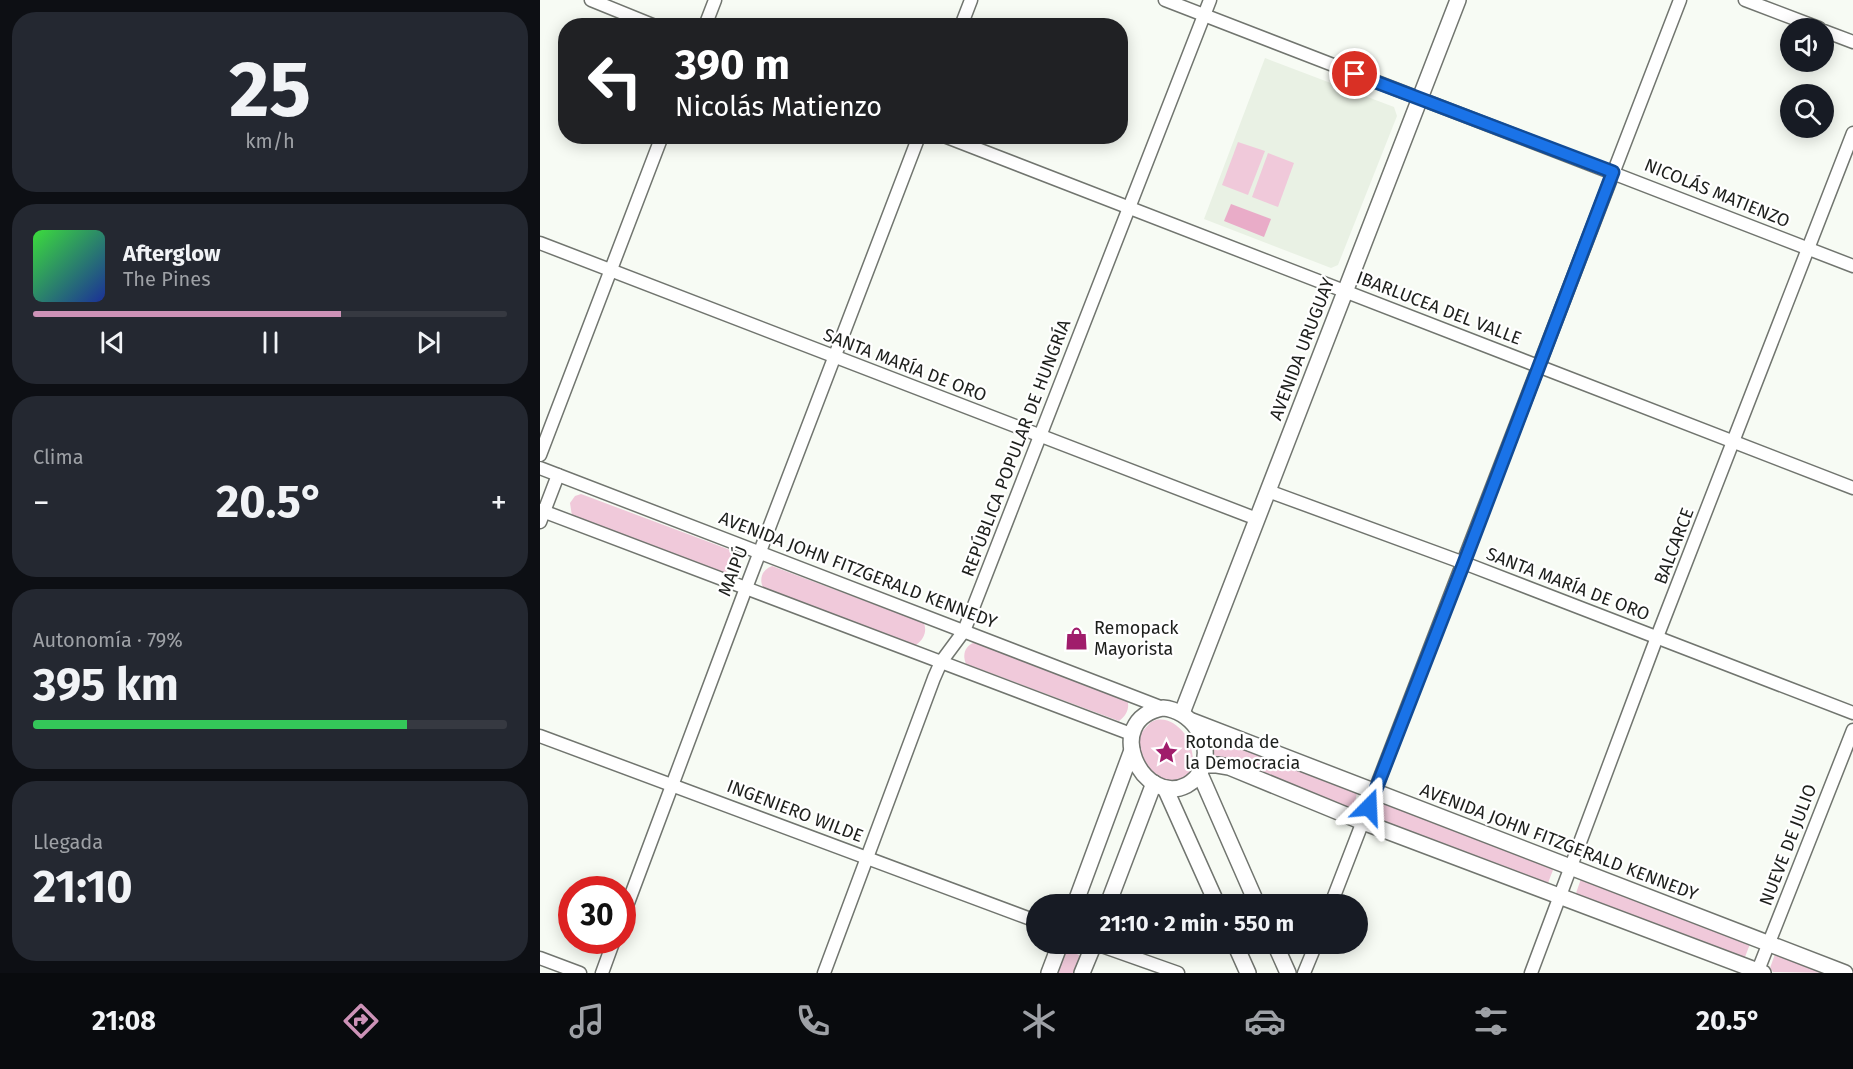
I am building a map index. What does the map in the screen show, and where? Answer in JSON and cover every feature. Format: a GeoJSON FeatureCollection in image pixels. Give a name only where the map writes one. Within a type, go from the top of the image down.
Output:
{"type":"FeatureCollection","features":[{"type":"Feature","properties":{"kind":"street"},"geometry":{"type":"LineString","coordinates":[[591,0],[635,18]]}},
{"type":"Feature","properties":{"kind":"street"},"geometry":{"type":"LineString","coordinates":[[708,18],[715,0]]}},
{"type":"Feature","properties":{"kind":"street"},"geometry":{"type":"LineString","coordinates":[[964,18],[971,0]]}},
{"type":"Feature","properties":{"kind":"street","name":"NICOLÁS MATIENZO"},"geometry":{"type":"LineString","coordinates":[[1165,0],[1853,266]]}},
{"type":"Feature","properties":{"kind":"street","name":"REPÚBLICA POPULAR DE HUNGRÍA"},"geometry":{"type":"LineString","coordinates":[[824,973],[941,662],[964,631],[1210,0]]}},
{"type":"Feature","properties":{"kind":"street","name":"AVENIDA URUGUAY"},"geometry":{"type":"LineString","coordinates":[[1187,717],[1257,519],[1458,0]]}},
{"type":"Feature","properties":{"kind":"street"},"geometry":{"type":"LineString","coordinates":[[1335,894],[1680,0]]}},
{"type":"Feature","properties":{"kind":"street"},"geometry":{"type":"LineString","coordinates":[[1745,0],[1793,18]]}},
{"type":"Feature","properties":{"kind":"street"},"geometry":{"type":"LineString","coordinates":[[1834,35],[1853,42]]}},
{"type":"Feature","properties":{"kind":"street","name":"BALCARCE"},"geometry":{"type":"LineString","coordinates":[[1531,973],[1657,637],[1853,133]]}},
{"type":"Feature","properties":{"kind":"street"},"geometry":{"type":"LineString","coordinates":[[540,456],[659,144]]}},
{"type":"Feature","properties":{"kind":"street","name":"MAIPÚ"},"geometry":{"type":"LineString","coordinates":[[636,883],[759,552],[916,144]]}},
{"type":"Feature","properties":{"kind":"street","name":"IBARLUCEA DEL VALLE"},"geometry":{"type":"LineString","coordinates":[[965,144],[1853,488]]}},
{"type":"Feature","properties":{"kind":"street","name":"SANTA MARÍA DE ORO"},"geometry":{"type":"LineString","coordinates":[[540,243],[610,272],[1257,519]]}},
{"type":"Feature","properties":{"kind":"street","name":"AVENIDA JOHN FITZGERALD KENNEDY"},"geometry":{"type":"LineString","coordinates":[[540,468],[1163,708]]}},
{"type":"Feature","properties":{"kind":"street"},"geometry":{"type":"LineString","coordinates":[[558,474],[541,514],[746,588],[1131,734]]}},
{"type":"Feature","properties":{"kind":"street","name":"SANTA MARÍA DE ORO"},"geometry":{"type":"LineString","coordinates":[[1268,491],[1464,563],[1853,713]]}},
{"type":"Feature","properties":{"kind":"street"},"geometry":{"type":"LineString","coordinates":[[1212,894],[1159,786],[1142,771],[1132,750],[1131,734],[1135,724],[1144,714],[1152,710],[1163,708],[1187,717],[1199,731],[1204,748],[1202,770],[1253,894]]}},
{"type":"Feature","properties":{"kind":"street","name":"AVENIDA JOHN FITZGERALD KENNEDY"},"geometry":{"type":"LineString","coordinates":[[1187,717],[1845,973]]}},
{"type":"Feature","properties":{"kind":"street","name":"NUEVE DE JULIO"},"geometry":{"type":"LineString","coordinates":[[1760,972],[1853,730]]}},
{"type":"Feature","properties":{"kind":"street","name":"INGENIERO WILDE"},"geometry":{"type":"LineString","coordinates":[[540,736],[1026,917]]}},
{"type":"Feature","properties":{"kind":"street"},"geometry":{"type":"LineString","coordinates":[[1078,894],[1132,750]]}},
{"type":"Feature","properties":{"kind":"street"},"geometry":{"type":"LineString","coordinates":[[1159,786],[1183,787],[1192,782],[1202,770],[1217,765],[1229,767],[1363,822],[1760,972]]}},
{"type":"Feature","properties":{"kind":"street"},"geometry":{"type":"LineString","coordinates":[[1112,894],[1159,786]]}},
{"type":"Feature","properties":{"kind":"street"},"geometry":{"type":"LineString","coordinates":[[602,973],[609,954]]}},
{"type":"Feature","properties":{"kind":"street"},"geometry":{"type":"LineString","coordinates":[[1049,973],[1056,954]]}},
{"type":"Feature","properties":{"kind":"street"},"geometry":{"type":"LineString","coordinates":[[1082,973],[1091,954]]}},
{"type":"Feature","properties":{"kind":"street"},"geometry":{"type":"LineString","coordinates":[[1124,954],[1178,973]]}},
{"type":"Feature","properties":{"kind":"street"},"geometry":{"type":"LineString","coordinates":[[1239,954],[1248,973]]}},
{"type":"Feature","properties":{"kind":"street"},"geometry":{"type":"LineString","coordinates":[[1279,954],[1288,973]]}},
{"type":"Feature","properties":{"kind":"street"},"geometry":{"type":"LineString","coordinates":[[1304,973],[1312,954]]}},
{"type":"Feature","properties":{"kind":"street"},"geometry":{"type":"LineString","coordinates":[[540,958],[580,973]]}},
{"type":"Feature","properties":{"kind":"shaded area"},"geometry":{"type":"Polygon","coordinates":[[[1265,58],[1394,107],[1397,116],[1338,265],[1331,268],[1204,219],[1265,58]]]}},
{"type":"Feature","properties":{"kind":"shaded area"},"geometry":{"type":"Polygon","coordinates":[[[1238,142],[1265,151],[1248,195],[1222,185],[1238,142]]]}},
{"type":"Feature","properties":{"kind":"shaded area"},"geometry":{"type":"Polygon","coordinates":[[[1268,153],[1294,163],[1278,207],[1252,197],[1268,153]]]}},
{"type":"Feature","properties":{"kind":"shaded area"},"geometry":{"type":"Polygon","coordinates":[[[1231,204],[1271,219],[1264,237],[1224,221],[1231,204]]]}},
{"type":"Feature","properties":{"kind":"shaded area"},"geometry":{"type":"Polygon","coordinates":[[[581,494],[733,551],[733,563],[725,573],[572,516],[570,503],[575,496],[581,494]]]}},
{"type":"Feature","properties":{"kind":"shaded area"},"geometry":{"type":"Polygon","coordinates":[[[772,566],[924,623],[924,635],[916,645],[763,588],[762,575],[772,566]]]}},
{"type":"Feature","properties":{"kind":"shaded area"},"geometry":{"type":"Polygon","coordinates":[[[975,642],[1127,699],[1127,711],[1119,721],[966,664],[965,651],[975,642]]]}},
{"type":"Feature","properties":{"kind":"shaded area"},"geometry":{"type":"Polygon","coordinates":[[[1156,720],[1175,724],[1188,740],[1193,765],[1187,778],[1180,781],[1165,780],[1150,769],[1140,753],[1140,734],[1156,720]]]}},
{"type":"Feature","properties":{"kind":"shaded area"},"geometry":{"type":"Polygon","coordinates":[[[1208,736],[1357,793],[1354,806],[1349,809],[1211,757],[1208,736]]]}},
{"type":"Feature","properties":{"kind":"shaded area"},"geometry":{"type":"Polygon","coordinates":[[[1387,804],[1550,867],[1553,870],[1548,883],[1543,884],[1381,823],[1378,819],[1383,805],[1387,804]]]}},
{"type":"Feature","properties":{"kind":"shaded area"},"geometry":{"type":"Polygon","coordinates":[[[1581,879],[1750,944],[1745,957],[1741,958],[1579,897],[1576,893],[1581,879]]]}},
{"type":"Feature","properties":{"kind":"shaded area"},"geometry":{"type":"Polygon","coordinates":[[[1780,953],[1830,973],[1773,972],[1770,968],[1775,954],[1780,953]]]}},
{"type":"Feature","properties":{"kind":"shaded area"},"geometry":{"type":"Polygon","coordinates":[[[1061,954],[1079,955],[1074,973],[1054,973],[1061,954]]]}},
{"type":"Feature","properties":{"kind":"place","name":"Remopack Mayorista"},"geometry":{"type":"Point","coordinates":[1076,638]}},
{"type":"Feature","properties":{"kind":"place","name":"Rotonda de la Democracia"},"geometry":{"type":"Point","coordinates":[1167,752]}},
{"type":"Feature","properties":{"kind":"route"},"geometry":{"type":"LineString","coordinates":[[1355,74],[1613,172],[1369,807]]}}]}
